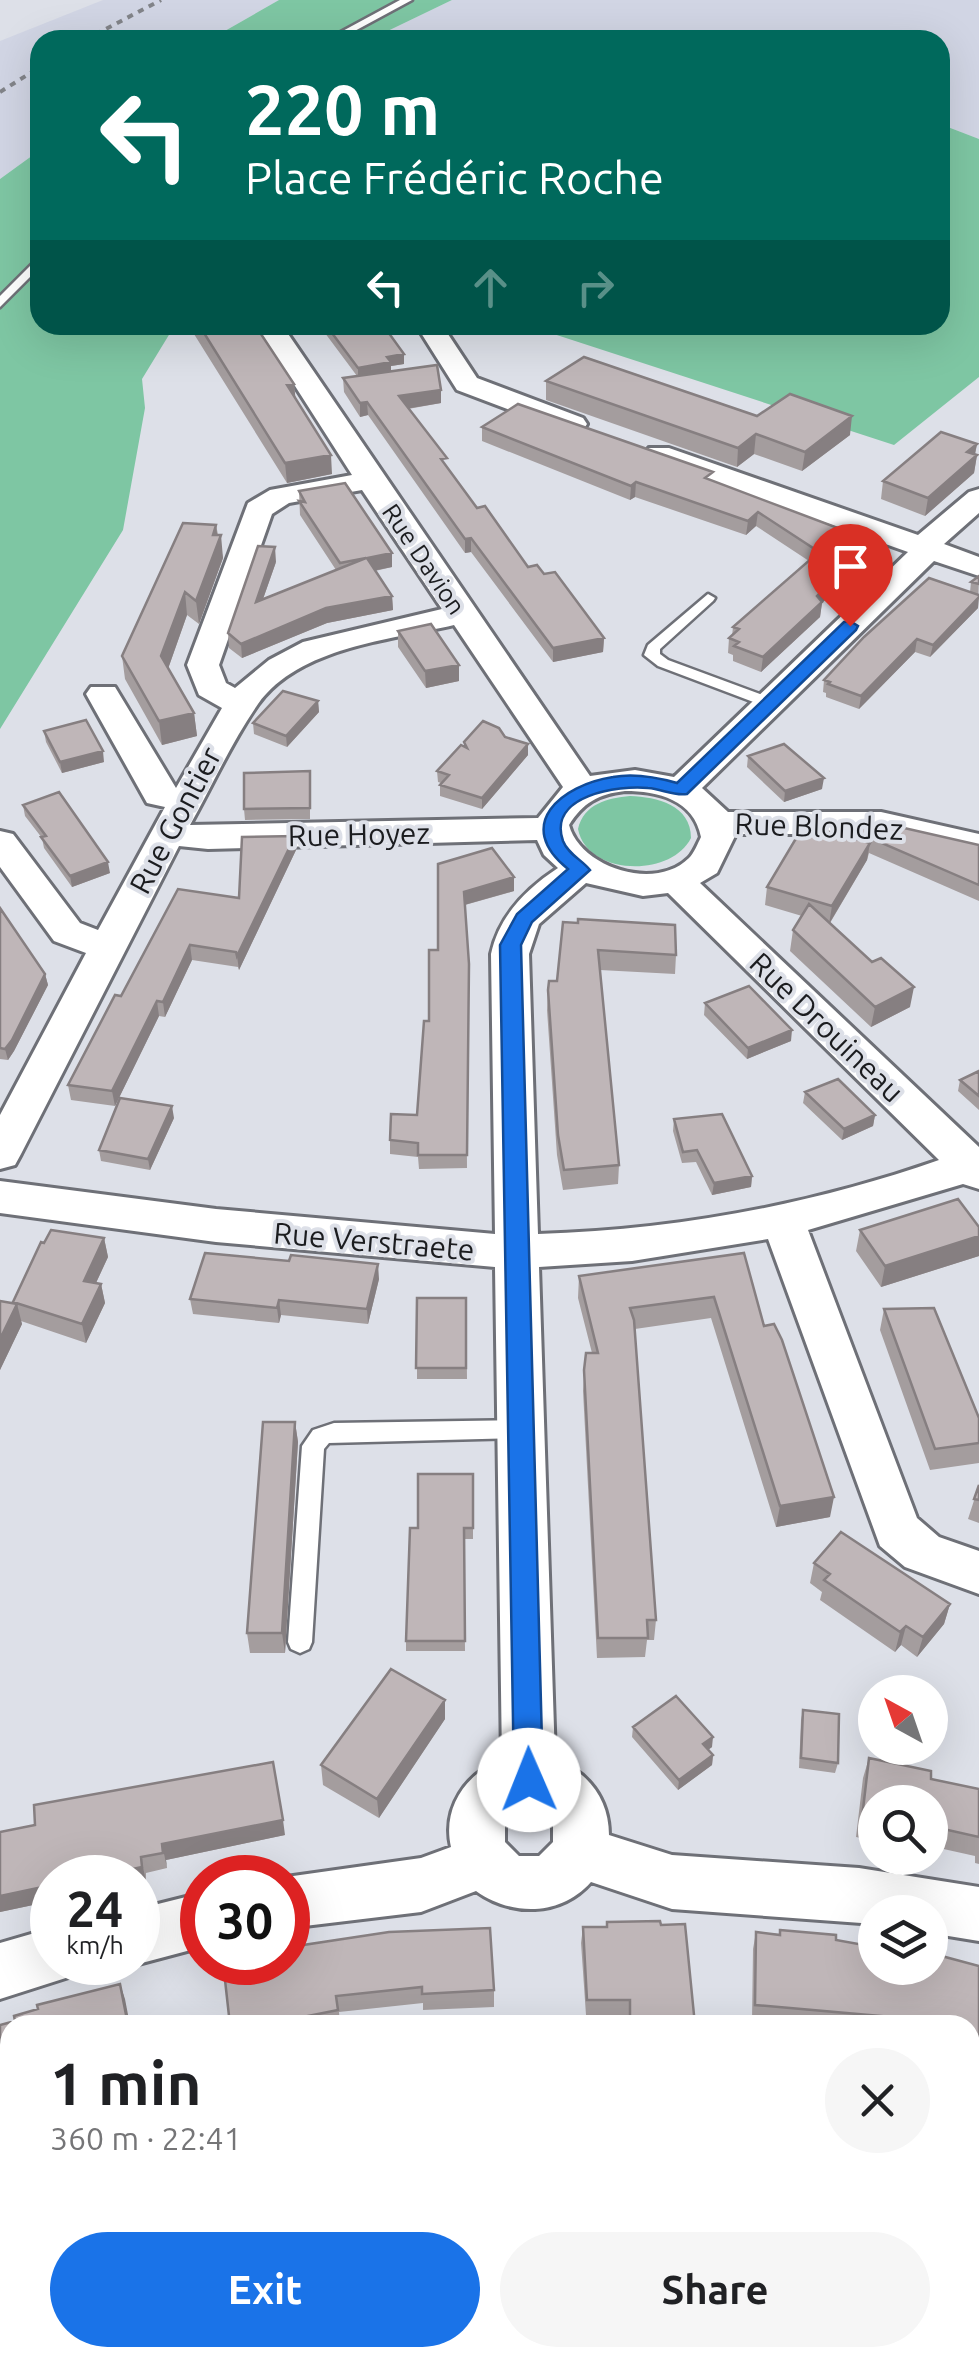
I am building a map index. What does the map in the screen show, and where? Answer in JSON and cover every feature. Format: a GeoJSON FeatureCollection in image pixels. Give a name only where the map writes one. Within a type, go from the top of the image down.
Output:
{"type":"FeatureCollection","features":[{"type":"Feature","properties":{"kind":"street","name":"Rue Davion"},"geometry":{"type":"LineString","coordinates":[[275,335],[460,614],[583,790]]}},
{"type":"Feature","properties":{"kind":"street"},"geometry":{"type":"LineString","coordinates":[[437,335],[471,386],[596,432]]}},
{"type":"Feature","properties":{"kind":"street"},"geometry":{"type":"LineString","coordinates":[[633,445],[979,567]]}},
{"type":"Feature","properties":{"kind":"street"},"geometry":{"type":"LineString","coordinates":[[240,704],[211,688],[203,670],[259,509],[280,496],[370,480]]}},
{"type":"Feature","properties":{"kind":"street"},"geometry":{"type":"LineString","coordinates":[[680,790],[979,498]]}},
{"type":"Feature","properties":{"kind":"street","name":"Rue Gontier"},"geometry":{"type":"LineString","coordinates":[[0,1154],[108,944],[240,704],[271,674],[314,649],[460,614]]}},
{"type":"Feature","properties":{"kind":"street"},"geometry":{"type":"LineString","coordinates":[[103,694],[159,795],[185,801]]}},
{"type":"Feature","properties":{"kind":"street"},"geometry":{"type":"LineString","coordinates":[[631,781],[680,790],[704,804],[717,823],[718,842],[712,856],[694,871],[675,879],[626,884],[580,870],[560,854],[552,830],[560,808],[583,790],[631,781]]}},
{"type":"Feature","properties":{"kind":"street","name":"Rue Blondez"},"geometry":{"type":"LineString","coordinates":[[717,823],[881,823],[979,845]]}},
{"type":"Feature","properties":{"kind":"street","name":"Rue Hoyez"},"geometry":{"type":"LineString","coordinates":[[167,834],[208,838],[552,830]]}},
{"type":"Feature","properties":{"kind":"street"},"geometry":{"type":"LineString","coordinates":[[0,842],[67,932],[108,944]]}},
{"type":"Feature","properties":{"kind":"street"},"geometry":{"type":"LineString","coordinates":[[529,1780],[510,945],[524,919],[553,889],[580,870]]}},
{"type":"Feature","properties":{"kind":"street","name":"Rue Drouineau"},"geometry":{"type":"LineString","coordinates":[[675,879],[976,1167]]}},
{"type":"Feature","properties":{"kind":"street","name":"Rue Verstraete"},"geometry":{"type":"LineString","coordinates":[[0,1198],[186,1224],[516,1251],[677,1237],[784,1221],[860,1203],[976,1167]]}},
{"type":"Feature","properties":{"kind":"street"},"geometry":{"type":"LineString","coordinates":[[784,1221],[897,1531],[922,1552],[979,1573]]}},
{"type":"Feature","properties":{"kind":"street"},"geometry":{"type":"LineString","coordinates":[[529,1780],[560,1789],[578,1808],[584,1826],[580,1852],[562,1873],[528,1883],[506,1878],[484,1861],[474,1836],[479,1810],[502,1786],[529,1780]]}},
{"type":"Feature","properties":{"kind":"street"},"geometry":{"type":"LineString","coordinates":[[580,1852],[672,1882],[859,1895],[979,1914]]}},
{"type":"Feature","properties":{"kind":"street"},"geometry":{"type":"LineString","coordinates":[[310,1898],[421,1885],[484,1861]]}},
{"type":"Feature","properties":{"kind":"street"},"geometry":{"type":"LineString","coordinates":[[0,1972],[30,1963]]}},
{"type":"Feature","properties":{"kind":"lane"},"geometry":{"type":"LineString","coordinates":[[350,30],[407,0]]}},
{"type":"Feature","properties":{"kind":"lane"},"geometry":{"type":"LineString","coordinates":[[0,303],[30,271]]}},
{"type":"Feature","properties":{"kind":"lane"},"geometry":{"type":"LineString","coordinates":[[708,598],[653,648],[652,655],[662,663],[770,703]]}},
{"type":"Feature","properties":{"kind":"lane"},"geometry":{"type":"LineString","coordinates":[[300,1642],[316,1440],[334,1432],[521,1428]]}},
{"type":"Feature","properties":{"kind":"shaded area"},"geometry":{"type":"Polygon","coordinates":[[[103,0],[279,0],[226,30],[30,30],[30,157],[0,179],[0,41],[103,0]]]}},
{"type":"Feature","properties":{"kind":"shaded area"},"geometry":{"type":"Polygon","coordinates":[[[452,0],[979,0],[979,139],[950,128],[950,30],[390,30],[452,0]]]}},
{"type":"Feature","properties":{"kind":"green space"},"geometry":{"type":"Polygon","coordinates":[[[279,0],[452,0],[390,30],[226,30],[279,0]]]}},
{"type":"Feature","properties":{"kind":"green space"},"geometry":{"type":"Polygon","coordinates":[[[950,128],[979,139],[979,377],[894,445],[557,335],[950,335],[950,128]]]}},
{"type":"Feature","properties":{"kind":"green space"},"geometry":{"type":"Polygon","coordinates":[[[30,157],[30,335],[169,335],[142,379],[145,408],[123,530],[0,729],[0,179],[30,157]]]}},
{"type":"Feature","properties":{"kind":"green space"},"geometry":{"type":"Polygon","coordinates":[[[630,796],[651,798],[679,810],[691,838],[681,851],[649,865],[630,866],[597,856],[585,845],[578,829],[585,814],[605,801],[630,796]]]}},
{"type":"Feature","properties":{"kind":"building"},"geometry":{"type":"Polygon","coordinates":[[[205,335],[262,335],[294,384],[287,385],[331,455],[285,463],[205,335]]]}},
{"type":"Feature","properties":{"kind":"building"},"geometry":{"type":"Polygon","coordinates":[[[333,335],[390,335],[404,354],[387,357],[391,362],[358,368],[333,335]]]}},
{"type":"Feature","properties":{"kind":"building"},"geometry":{"type":"Polygon","coordinates":[[[584,357],[757,416],[790,394],[852,416],[805,452],[756,434],[738,448],[546,381],[584,357]]]}},
{"type":"Feature","properties":{"kind":"building"},"geometry":{"type":"Polygon","coordinates":[[[437,365],[441,390],[399,396],[447,458],[441,459],[477,508],[485,506],[528,567],[537,565],[544,574],[555,572],[604,638],[553,648],[471,538],[465,539],[367,402],[360,403],[343,378],[437,365]]]}},
{"type":"Feature","properties":{"kind":"building"},"geometry":{"type":"Polygon","coordinates":[[[518,404],[713,472],[705,478],[867,539],[862,542],[873,545],[838,574],[817,596],[822,602],[763,657],[734,646],[739,642],[729,638],[739,629],[733,627],[819,552],[758,512],[748,521],[636,482],[631,486],[482,427],[518,404]]]}},
{"type":"Feature","properties":{"kind":"building"},"geometry":{"type":"Polygon","coordinates":[[[941,432],[977,444],[967,452],[977,455],[928,498],[883,481],[941,432]]]}},
{"type":"Feature","properties":{"kind":"building"},"geometry":{"type":"Polygon","coordinates":[[[345,483],[392,553],[367,558],[392,596],[326,608],[241,644],[228,633],[258,546],[275,547],[256,602],[366,558],[340,563],[299,501],[305,502],[299,491],[345,483]]]}},
{"type":"Feature","properties":{"kind":"building"},"geometry":{"type":"Polygon","coordinates":[[[183,523],[216,525],[213,535],[221,535],[196,601],[185,592],[161,656],[194,713],[159,721],[122,656],[183,523]]]}},
{"type":"Feature","properties":{"kind":"building"},"geometry":{"type":"Polygon","coordinates":[[[929,578],[979,597],[933,645],[917,639],[861,696],[828,684],[824,680],[864,637],[929,578]]]}},
{"type":"Feature","properties":{"kind":"building"},"geometry":{"type":"Polygon","coordinates":[[[431,624],[459,665],[425,671],[398,631],[431,624]]]}},
{"type":"Feature","properties":{"kind":"building"},"geometry":{"type":"Polygon","coordinates":[[[283,691],[318,701],[286,736],[253,723],[283,691]]]}},
{"type":"Feature","properties":{"kind":"building"},"geometry":{"type":"Polygon","coordinates":[[[86,720],[103,751],[60,762],[44,731],[86,720]]]}},
{"type":"Feature","properties":{"kind":"building"},"geometry":{"type":"Polygon","coordinates":[[[483,721],[499,728],[505,737],[528,744],[482,798],[440,785],[449,775],[437,771],[461,745],[467,748],[464,742],[483,721]]]}},
{"type":"Feature","properties":{"kind":"building"},"geometry":{"type":"Polygon","coordinates":[[[784,744],[824,778],[785,791],[748,756],[784,744]]]}},
{"type":"Feature","properties":{"kind":"building"},"geometry":{"type":"Polygon","coordinates":[[[310,771],[310,808],[244,809],[244,773],[310,771]]]}},
{"type":"Feature","properties":{"kind":"building"},"geometry":{"type":"Polygon","coordinates":[[[59,792],[108,862],[70,876],[41,837],[46,836],[23,805],[59,792]]]}},
{"type":"Feature","properties":{"kind":"building"},"geometry":{"type":"Polygon","coordinates":[[[848,824],[891,825],[979,845],[979,885],[847,828],[848,824]]]}},
{"type":"Feature","properties":{"kind":"building"},"geometry":{"type":"Polygon","coordinates":[[[804,825],[870,843],[832,906],[767,887],[804,825]]]}},
{"type":"Feature","properties":{"kind":"building"},"geometry":{"type":"Polygon","coordinates":[[[295,836],[237,956],[236,952],[190,945],[163,1002],[157,1001],[112,1091],[68,1085],[115,995],[121,996],[178,889],[239,898],[242,837],[295,836]]]}},
{"type":"Feature","properties":{"kind":"building"},"geometry":{"type":"Polygon","coordinates":[[[492,848],[514,877],[464,892],[469,964],[467,1155],[418,1155],[418,1143],[390,1140],[391,1114],[417,1115],[424,1021],[429,1021],[429,950],[438,950],[438,864],[492,848]]]}},
{"type":"Feature","properties":{"kind":"building"},"geometry":{"type":"Polygon","coordinates":[[[809,904],[872,962],[881,958],[914,987],[875,1007],[793,930],[809,904]]]}},
{"type":"Feature","properties":{"kind":"building"},"geometry":{"type":"Polygon","coordinates":[[[0,908],[45,974],[5,1049],[0,1048],[0,908]]]}},
{"type":"Feature","properties":{"kind":"building"},"geometry":{"type":"Polygon","coordinates":[[[578,919],[675,925],[676,955],[598,950],[619,1165],[564,1170],[548,990],[549,981],[557,981],[563,922],[578,923],[578,919]]]}},
{"type":"Feature","properties":{"kind":"building"},"geometry":{"type":"Polygon","coordinates":[[[749,986],[792,1030],[748,1048],[705,1003],[749,986]]]}},
{"type":"Feature","properties":{"kind":"building"},"geometry":{"type":"Polygon","coordinates":[[[979,1071],[979,1096],[960,1080],[979,1071]]]}},
{"type":"Feature","properties":{"kind":"building"},"geometry":{"type":"Polygon","coordinates":[[[838,1079],[875,1115],[844,1129],[805,1092],[838,1079]]]}},
{"type":"Feature","properties":{"kind":"building"},"geometry":{"type":"Polygon","coordinates":[[[120,1098],[172,1106],[148,1159],[99,1150],[120,1098]]]}},
{"type":"Feature","properties":{"kind":"building"},"geometry":{"type":"Polygon","coordinates":[[[722,1114],[752,1176],[714,1183],[697,1150],[683,1152],[674,1119],[722,1114]]]}},
{"type":"Feature","properties":{"kind":"building"},"geometry":{"type":"Polygon","coordinates":[[[958,1199],[979,1227],[979,1236],[885,1266],[860,1230],[958,1199]]]}},
{"type":"Feature","properties":{"kind":"building"},"geometry":{"type":"Polygon","coordinates":[[[51,1230],[104,1238],[84,1281],[101,1284],[82,1324],[13,1302],[41,1242],[51,1230]]]}},
{"type":"Feature","properties":{"kind":"building"},"geometry":{"type":"Polygon","coordinates":[[[205,1253],[289,1261],[291,1255],[378,1264],[367,1309],[279,1300],[277,1308],[190,1299],[205,1253]]]}},
{"type":"Feature","properties":{"kind":"building"},"geometry":{"type":"Polygon","coordinates":[[[744,1253],[764,1326],[774,1324],[782,1340],[834,1497],[780,1506],[714,1297],[630,1308],[656,1620],[647,1620],[648,1638],[598,1638],[584,1370],[586,1353],[598,1353],[579,1276],[744,1253]]]}},
{"type":"Feature","properties":{"kind":"building"},"geometry":{"type":"Polygon","coordinates":[[[417,1298],[466,1298],[466,1368],[416,1368],[417,1298]]]}},
{"type":"Feature","properties":{"kind":"building"},"geometry":{"type":"Polygon","coordinates":[[[0,1301],[17,1304],[0,1339],[0,1301]]]}},
{"type":"Feature","properties":{"kind":"building"},"geometry":{"type":"Polygon","coordinates":[[[934,1308],[979,1418],[979,1443],[935,1449],[884,1309],[934,1308]]]}},
{"type":"Feature","properties":{"kind":"building"},"geometry":{"type":"Polygon","coordinates":[[[263,1422],[295,1422],[282,1633],[247,1633],[263,1422]]]}},
{"type":"Feature","properties":{"kind":"building"},"geometry":{"type":"Polygon","coordinates":[[[418,1474],[473,1474],[473,1528],[464,1528],[465,1641],[406,1641],[410,1528],[418,1528],[418,1474]]]}},
{"type":"Feature","properties":{"kind":"building"},"geometry":{"type":"Polygon","coordinates":[[[841,1532],[950,1604],[923,1637],[906,1626],[900,1632],[824,1580],[830,1574],[814,1563],[841,1532]]]}},
{"type":"Feature","properties":{"kind":"building"},"geometry":{"type":"Polygon","coordinates":[[[391,1669],[445,1700],[377,1799],[321,1765],[391,1669]]]}},
{"type":"Feature","properties":{"kind":"building"},"geometry":{"type":"Polygon","coordinates":[[[676,1696],[713,1737],[703,1744],[713,1755],[679,1780],[633,1727],[676,1696]]]}},
{"type":"Feature","properties":{"kind":"building"},"geometry":{"type":"Polygon","coordinates":[[[803,1710],[839,1714],[838,1763],[801,1758],[803,1710]]]}},
{"type":"Feature","properties":{"kind":"building"},"geometry":{"type":"Polygon","coordinates":[[[273,1762],[283,1820],[162,1844],[163,1853],[152,1855],[30,1855],[30,1890],[0,1896],[0,1832],[35,1825],[34,1805],[273,1762]]]}},
{"type":"Feature","properties":{"kind":"building"},"geometry":{"type":"Polygon","coordinates":[[[868,1765],[902,1765],[931,1771],[931,1779],[979,1789],[979,1837],[948,1830],[948,1785],[866,1785],[868,1765]]]}},
{"type":"Feature","properties":{"kind":"building"},"geometry":{"type":"Polygon","coordinates":[[[607,1922],[685,1924],[694,2015],[630,2015],[630,2000],[587,2000],[583,1927],[607,1927],[607,1922]]]}},
{"type":"Feature","properties":{"kind":"building"},"geometry":{"type":"Polygon","coordinates":[[[490,1928],[494,1990],[422,1994],[422,1987],[336,1996],[338,2010],[313,2015],[229,2015],[226,1985],[310,1985],[310,1944],[389,1932],[490,1928]]]}},
{"type":"Feature","properties":{"kind":"building"},"geometry":{"type":"Polygon","coordinates":[[[756,1932],[836,1935],[836,1940],[858,1944],[858,1985],[948,1985],[948,1958],[979,1966],[979,2015],[868,2015],[755,2005],[756,1932]]]}},
{"type":"Feature","properties":{"kind":"building"},"geometry":{"type":"Polygon","coordinates":[[[120,1985],[126,2015],[17,2015],[38,2009],[37,2005],[120,1985]]]}},
{"type":"Feature","properties":{"kind":"railway"},"geometry":{"type":"LineString","coordinates":[[104,30],[161,0]]}},
{"type":"Feature","properties":{"kind":"railway"},"geometry":{"type":"LineString","coordinates":[[0,92],[30,73]]}},
{"type":"Feature","properties":{"kind":"route"},"geometry":{"type":"LineString","coordinates":[[529,1780],[510,945],[524,919],[553,889],[580,870],[560,854],[553,839],[555,816],[572,796],[616,782],[653,782],[680,790],[850,626]]}}]}
